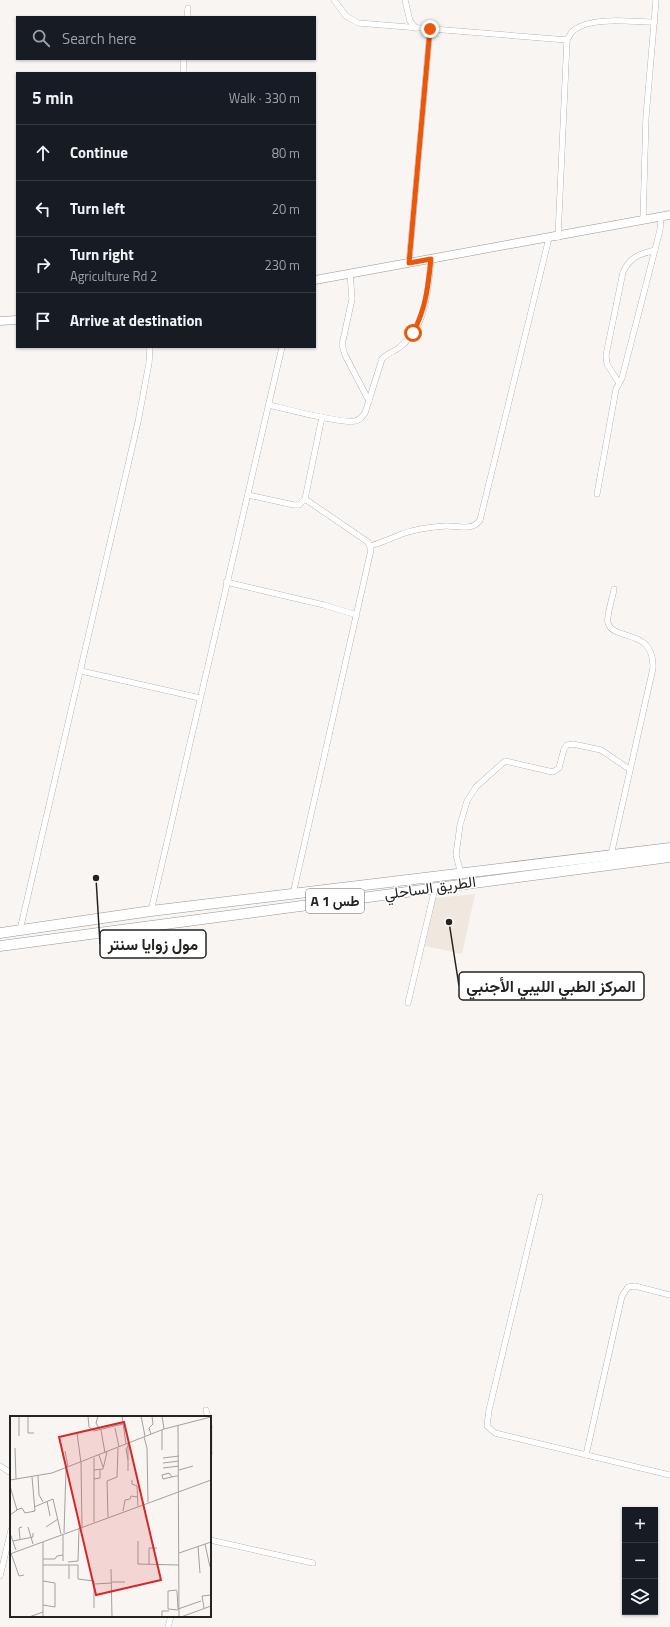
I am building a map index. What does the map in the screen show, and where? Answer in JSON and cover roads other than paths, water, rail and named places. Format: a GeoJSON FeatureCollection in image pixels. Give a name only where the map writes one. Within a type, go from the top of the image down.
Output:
{"type":"FeatureCollection","features":[{"type":"Feature","properties":{"kind":"highway","name":"الطريق الساحلي"},"geometry":{"type":"LineString","coordinates":[[0,933],[151,911],[293,895],[670,848]]}},
{"type":"Feature","properties":{"kind":"highway","name":"الطريق الساحلي"},"geometry":{"type":"LineString","coordinates":[[0,946],[670,858]]}},
{"type":"Feature","properties":{"kind":"street"},"geometry":{"type":"LineString","coordinates":[[334,0],[346,16],[358,23],[567,40]]}},
{"type":"Feature","properties":{"kind":"street"},"geometry":{"type":"LineString","coordinates":[[405,0],[410,21],[416,28]]}},
{"type":"Feature","properties":{"kind":"street"},"geometry":{"type":"LineString","coordinates":[[643,220],[646,116],[656,0]]}},
{"type":"Feature","properties":{"kind":"street"},"geometry":{"type":"LineString","coordinates":[[187,16],[188,8]]}},
{"type":"Feature","properties":{"kind":"street"},"geometry":{"type":"LineString","coordinates":[[558,237],[567,40],[573,30],[584,24],[598,22],[655,22]]}},
{"type":"Feature","properties":{"kind":"street"},"geometry":{"type":"LineString","coordinates":[[409,263],[430,29]]}},
{"type":"Feature","properties":{"kind":"street"},"geometry":{"type":"LineString","coordinates":[[183,72],[184,60]]}},
{"type":"Feature","properties":{"kind":"street"},"geometry":{"type":"LineString","coordinates":[[316,280],[558,237],[670,215]]}},
{"type":"Feature","properties":{"kind":"street"},"geometry":{"type":"LineString","coordinates":[[597,494],[616,389],[622,378],[660,230],[661,217]]}},
{"type":"Feature","properties":{"kind":"street"},"geometry":{"type":"LineString","coordinates":[[370,546],[385,543],[405,533],[434,527],[471,527],[477,525],[480,520],[548,238]]}},
{"type":"Feature","properties":{"kind":"street"},"geometry":{"type":"LineString","coordinates":[[619,383],[607,364],[606,355],[624,272],[628,262],[635,256],[655,250]]}},
{"type":"Feature","properties":{"kind":"street"},"geometry":{"type":"LineString","coordinates":[[269,405],[322,417],[354,422],[360,419],[365,413],[382,359],[386,354],[400,347],[413,333],[422,316],[427,298],[431,259]]}},
{"type":"Feature","properties":{"kind":"street"},"geometry":{"type":"LineString","coordinates":[[350,273],[352,299],[342,345],[345,355],[369,401]]}},
{"type":"Feature","properties":{"kind":"street"},"geometry":{"type":"LineString","coordinates":[[0,322],[16,320]]}},
{"type":"Feature","properties":{"kind":"street"},"geometry":{"type":"LineString","coordinates":[[20,930],[138,422],[149,363],[150,348]]}},
{"type":"Feature","properties":{"kind":"street"},"geometry":{"type":"LineString","coordinates":[[151,911],[226,582],[248,495],[282,348]]}},
{"type":"Feature","properties":{"kind":"street"},"geometry":{"type":"LineString","coordinates":[[248,495],[294,505],[299,505],[305,499],[322,417]]}},
{"type":"Feature","properties":{"kind":"street"},"geometry":{"type":"LineString","coordinates":[[293,895],[371,550],[368,542],[305,499]]}},
{"type":"Feature","properties":{"kind":"street"},"geometry":{"type":"LineString","coordinates":[[226,582],[324,605],[357,615]]}},
{"type":"Feature","properties":{"kind":"street"},"geometry":{"type":"LineString","coordinates":[[611,855],[653,668],[653,658],[645,644],[635,637],[616,632],[610,628],[607,621],[614,590]]}},
{"type":"Feature","properties":{"kind":"street"},"geometry":{"type":"LineString","coordinates":[[81,671],[200,698]]}},
{"type":"Feature","properties":{"kind":"street"},"geometry":{"type":"LineString","coordinates":[[461,874],[456,854],[460,825],[467,801],[476,787],[501,764],[509,761],[553,772],[559,768],[564,748],[573,744],[601,750],[629,770]]}},
{"type":"Feature","properties":{"kind":"street"},"geometry":{"type":"LineString","coordinates":[[408,1003],[435,888]]}},
{"type":"Feature","properties":{"kind":"street"},"geometry":{"type":"LineString","coordinates":[[540,1197],[489,1410],[487,1426],[495,1433],[670,1475]]}},
{"type":"Feature","properties":{"kind":"street"},"geometry":{"type":"LineString","coordinates":[[586,1455],[622,1296],[628,1287],[635,1286],[670,1295]]}},
{"type":"Feature","properties":{"kind":"street"},"geometry":{"type":"LineString","coordinates":[[206,1410],[208,1416]]}},
{"type":"Feature","properties":{"kind":"street"},"geometry":{"type":"LineString","coordinates":[[0,1466],[10,1472]]}},
{"type":"Feature","properties":{"kind":"street"},"geometry":{"type":"LineString","coordinates":[[0,1576],[10,1534]]}},
{"type":"Feature","properties":{"kind":"street"},"geometry":{"type":"LineString","coordinates":[[211,1540],[313,1563]]}},
{"type":"Feature","properties":{"kind":"street"},"geometry":{"type":"LineString","coordinates":[[168,1627],[171,1617]]}},
{"type":"Feature","properties":{"kind":"place","name":"مول زوايا سنتر"},"geometry":{"type":"Point","coordinates":[96,878]}},
{"type":"Feature","properties":{"kind":"place","name":"المركز الطبي الليبي الأجنبي"},"geometry":{"type":"Point","coordinates":[449,922]}}]}
